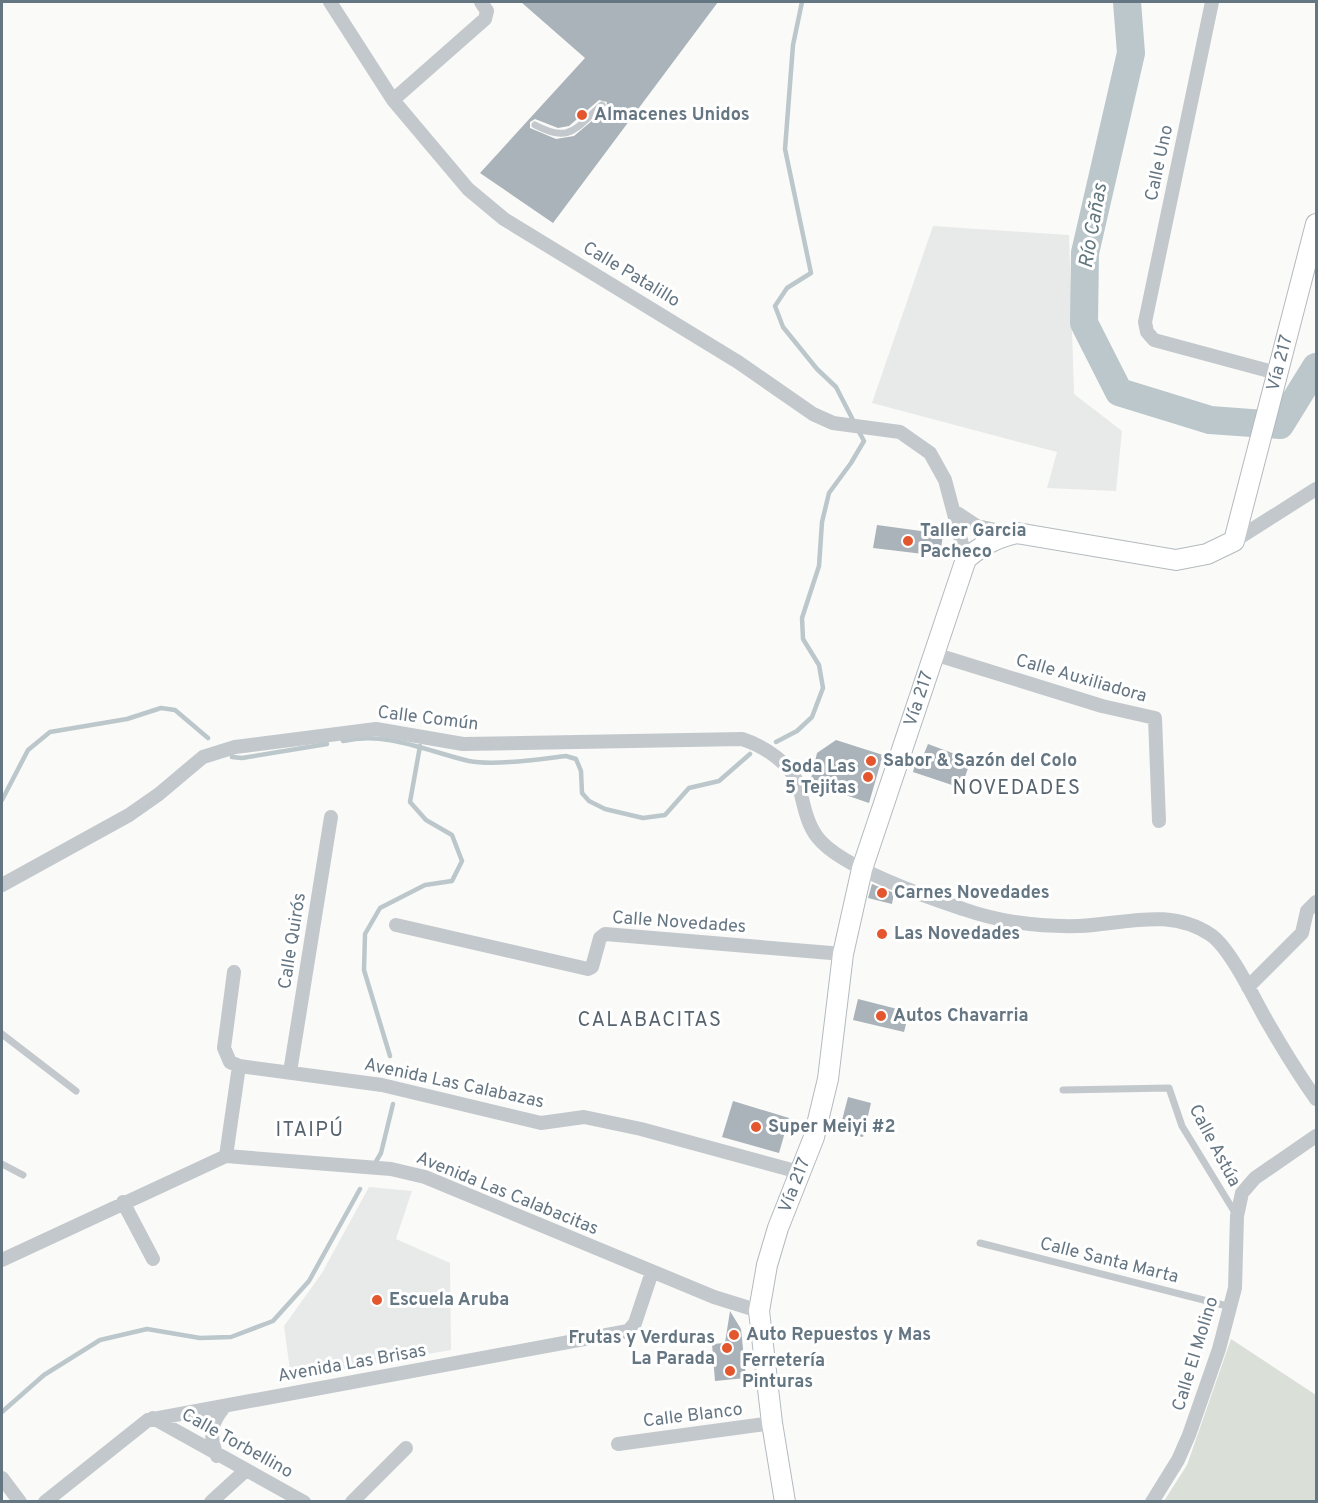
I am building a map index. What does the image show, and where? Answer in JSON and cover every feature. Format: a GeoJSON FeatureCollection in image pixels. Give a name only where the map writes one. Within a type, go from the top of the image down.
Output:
{"type":"FeatureCollection","features":[{"type":"Feature","properties":{"kind":"main road","name":"Vía 217"},"geometry":{"type":"LineString","coordinates":[[1234,541],[1270,411],[1277,373],[1317,224]]}},
{"type":"Feature","properties":{"kind":"main road"},"geometry":{"type":"LineString","coordinates":[[966,559],[981,546],[998,537],[1017,533],[1176,560],[1207,554],[1234,541]]}},
{"type":"Feature","properties":{"kind":"main road","name":"Vía 217"},"geometry":{"type":"LineString","coordinates":[[785,1502],[772,1423],[759,1311],[767,1265],[799,1172],[814,1137],[828,1079],[843,954],[862,869],[966,559]]}},
{"type":"Feature","properties":{"kind":"street","name":"Calle Patalillo"},"geometry":{"type":"LineString","coordinates":[[330,2],[393,100],[468,189],[504,219],[833,423],[900,432],[930,453],[945,480],[966,559]]}},
{"type":"Feature","properties":{"kind":"street"},"geometry":{"type":"LineString","coordinates":[[393,100],[485,19],[487,11],[481,2]]}},
{"type":"Feature","properties":{"kind":"street","name":"Calle Uno"},"geometry":{"type":"LineString","coordinates":[[1212,2],[1145,322],[1147,332],[1154,340],[1277,373]]}},
{"type":"Feature","properties":{"kind":"street"},"geometry":{"type":"LineString","coordinates":[[1234,541],[1317,489]]}},
{"type":"Feature","properties":{"kind":"street"},"geometry":{"type":"LineString","coordinates":[[954,511],[983,528],[1017,533]]}},
{"type":"Feature","properties":{"kind":"street","name":"Calle Auxiliadora"},"geometry":{"type":"LineString","coordinates":[[934,654],[1102,706],[1155,718],[1159,821]]}},
{"type":"Feature","properties":{"kind":"street","name":"Calle Común"},"geometry":{"type":"LineString","coordinates":[[2,885],[129,815],[159,794],[181,773],[203,757],[235,747],[376,729],[463,744],[742,739],[754,743],[792,770],[804,812],[817,837],[830,850],[862,869],[963,910],[1010,922],[1079,926],[1159,917],[1183,921],[1213,936],[1248,987],[1317,1099]]}},
{"type":"Feature","properties":{"kind":"street","name":"Calle Quirós"},"geometry":{"type":"LineString","coordinates":[[290,1072],[331,817]]}},
{"type":"Feature","properties":{"kind":"street"},"geometry":{"type":"LineString","coordinates":[[1248,987],[1302,933],[1307,911],[1317,902]]}},
{"type":"Feature","properties":{"kind":"street","name":"Calle Novedades"},"geometry":{"type":"LineString","coordinates":[[396,925],[588,969],[592,966],[600,938],[605,934],[843,954]]}},
{"type":"Feature","properties":{"kind":"street"},"geometry":{"type":"LineString","coordinates":[[226,1156],[239,1066],[230,1062],[224,1048],[234,972]]}},
{"type":"Feature","properties":{"kind":"street","name":"Avenida Las Calabazas"},"geometry":{"type":"LineString","coordinates":[[239,1066],[382,1085],[541,1123],[584,1117],[641,1129],[799,1172]]}},
{"type":"Feature","properties":{"kind":"street","name":"Calle El Molino"},"geometry":{"type":"LineString","coordinates":[[1152,1502],[1178,1460],[1189,1435],[1231,1307],[1235,1288],[1237,1216],[1242,1193],[1255,1178],[1317,1136]]}},
{"type":"Feature","properties":{"kind":"street","name":"Avenida Las Calabacitas"},"geometry":{"type":"LineString","coordinates":[[2,1260],[226,1156],[391,1169],[425,1177],[714,1298],[759,1311]]}},
{"type":"Feature","properties":{"kind":"street"},"geometry":{"type":"LineString","coordinates":[[123,1202],[153,1259]]}},
{"type":"Feature","properties":{"kind":"street","name":"Avenida Las Brisas"},"geometry":{"type":"LineString","coordinates":[[45,1502],[143,1422],[153,1418],[628,1331],[634,1323],[652,1272]]}},
{"type":"Feature","properties":{"kind":"street"},"geometry":{"type":"LineString","coordinates":[[217,1456],[211,1433],[213,1423],[225,1406]]}},
{"type":"Feature","properties":{"kind":"street","name":"Calle Torbellino"},"geometry":{"type":"LineString","coordinates":[[153,1418],[217,1456],[304,1502]]}},
{"type":"Feature","properties":{"kind":"street","name":"Calle Blanco"},"geometry":{"type":"LineString","coordinates":[[618,1444],[772,1423]]}},
{"type":"Feature","properties":{"kind":"street"},"geometry":{"type":"LineString","coordinates":[[352,1502],[406,1448]]}},
{"type":"Feature","properties":{"kind":"street"},"geometry":{"type":"LineString","coordinates":[[211,1502],[244,1471]]}},
{"type":"Feature","properties":{"kind":"street"},"geometry":{"type":"LineString","coordinates":[[2,1478],[20,1502]]}},
{"type":"Feature","properties":{"kind":"lane"},"geometry":{"type":"LineString","coordinates":[[535,125],[561,135],[569,134],[602,105]]}},
{"type":"Feature","properties":{"kind":"lane"},"geometry":{"type":"LineString","coordinates":[[2,1034],[76,1091]]}},
{"type":"Feature","properties":{"kind":"lane","name":"Calle Astúa"},"geometry":{"type":"LineString","coordinates":[[1063,1090],[1169,1088],[1182,1126],[1237,1216]]}},
{"type":"Feature","properties":{"kind":"lane"},"geometry":{"type":"LineString","coordinates":[[2,1164],[23,1175]]}},
{"type":"Feature","properties":{"kind":"lane","name":"Calle Santa Marta"},"geometry":{"type":"LineString","coordinates":[[980,1244],[1231,1307]]}},
{"type":"Feature","properties":{"kind":"shaded area"},"geometry":{"type":"Polygon","coordinates":[[[933,226],[1069,235],[1074,394],[1122,431],[1116,491],[1047,488],[1057,452],[872,403],[933,226]]]}},
{"type":"Feature","properties":{"kind":"shaded area","name":"Escuela Aruba"},"geometry":{"type":"Polygon","coordinates":[[[369,1187],[412,1191],[396,1239],[450,1263],[451,1350],[291,1378],[284,1326],[322,1273],[369,1187]]]}},
{"type":"Feature","properties":{"kind":"shaded area"},"geometry":{"type":"Polygon","coordinates":[[[1231,1339],[1316,1395],[1316,1501],[1164,1501],[1187,1465],[1231,1339]]]}},
{"type":"Feature","properties":{"kind":"building","name":"Almacenes Unidos"},"geometry":{"type":"Polygon","coordinates":[[[521,2],[718,2],[553,223],[480,173],[585,58],[521,2]],[[599,100],[569,126],[558,128],[535,119],[530,122],[530,128],[556,139],[574,136],[606,109],[607,102],[599,100]]]}},
{"type":"Feature","properties":{"kind":"building","name":"Taller Garcia Pacheco"},"geometry":{"type":"Polygon","coordinates":[[[877,525],[943,534],[940,556],[873,548],[877,525]]]}},
{"type":"Feature","properties":{"kind":"building"},"geometry":{"type":"Polygon","coordinates":[[[836,740],[883,755],[869,803],[810,783],[817,753],[836,740]]]}},
{"type":"Feature","properties":{"kind":"building"},"geometry":{"type":"Polygon","coordinates":[[[928,744],[971,760],[961,788],[913,772],[916,760],[921,761],[928,744]]]}},
{"type":"Feature","properties":{"kind":"building","name":"Carnes Novedades"},"geometry":{"type":"Polygon","coordinates":[[[872,884],[894,893],[892,904],[868,898],[872,884]]]}},
{"type":"Feature","properties":{"kind":"building","name":"Autos Chavarria"},"geometry":{"type":"Polygon","coordinates":[[[858,999],[909,1012],[904,1032],[853,1020],[858,999]]]}},
{"type":"Feature","properties":{"kind":"building"},"geometry":{"type":"Polygon","coordinates":[[[848,1097],[871,1103],[863,1137],[839,1132],[848,1097]]]}},
{"type":"Feature","properties":{"kind":"building","name":"Super Meiyi #2"},"geometry":{"type":"Polygon","coordinates":[[[733,1101],[789,1118],[779,1153],[722,1137],[733,1101]]]}},
{"type":"Feature","properties":{"kind":"building"},"geometry":{"type":"Polygon","coordinates":[[[730,1311],[741,1329],[746,1378],[715,1381],[712,1344],[725,1343],[730,1311]]]}},
{"type":"Feature","properties":{"kind":"waterway"},"geometry":{"type":"LineString","coordinates":[[802,2],[793,45],[785,149],[811,273],[787,288],[775,306],[783,327],[817,369],[836,387],[854,422]]}},
{"type":"Feature","properties":{"kind":"waterway","name":"Río Cañas"},"geometry":{"type":"LineString","coordinates":[[1127,2],[1131,53],[1085,253],[1084,323],[1119,392],[1210,420],[1280,425],[1316,367]]}},
{"type":"Feature","properties":{"kind":"waterway"},"geometry":{"type":"LineString","coordinates":[[776,742],[797,731],[812,717],[823,688],[819,665],[803,639],[802,618],[819,566],[822,522],[829,493],[864,441],[858,430]]}},
{"type":"Feature","properties":{"kind":"waterway"},"geometry":{"type":"LineString","coordinates":[[2,800],[28,750],[50,732],[127,719],[161,708],[175,710],[208,738]]}},
{"type":"Feature","properties":{"kind":"waterway"},"geometry":{"type":"LineString","coordinates":[[343,741],[376,738],[391,740],[469,761],[491,763],[566,756],[576,759],[581,771],[582,793],[589,801],[605,809],[643,818],[665,815],[689,788],[719,781],[750,754]]}},
{"type":"Feature","properties":{"kind":"waterway"},"geometry":{"type":"LineString","coordinates":[[232,757],[242,758],[327,744]]}},
{"type":"Feature","properties":{"kind":"waterway"},"geometry":{"type":"LineString","coordinates":[[390,1056],[364,970],[365,934],[380,908],[425,885],[452,881],[462,861],[452,835],[426,820],[410,802],[420,746]]}},
{"type":"Feature","properties":{"kind":"waterway"},"geometry":{"type":"LineString","coordinates":[[374,1165],[381,1153],[393,1104]]}},
{"type":"Feature","properties":{"kind":"waterway"},"geometry":{"type":"LineString","coordinates":[[2,1412],[44,1375],[100,1340],[147,1329],[200,1338],[231,1337],[273,1321],[309,1281],[360,1189]]}},
{"type":"Feature","properties":{"kind":"place","name":"Almacenes Unidos"},"geometry":{"type":"Point","coordinates":[582,115]}},
{"type":"Feature","properties":{"kind":"place","name":"Taller Garcia Pacheco"},"geometry":{"type":"Point","coordinates":[908,541]}},
{"type":"Feature","properties":{"kind":"place","name":"Sabor & Sazón del Colo"},"geometry":{"type":"Point","coordinates":[871,761]}},
{"type":"Feature","properties":{"kind":"place","name":"Soda Las 5 Tejitas"},"geometry":{"type":"Point","coordinates":[868,777]}},
{"type":"Feature","properties":{"kind":"place","name":"Carnes Novedades"},"geometry":{"type":"Point","coordinates":[882,893]}},
{"type":"Feature","properties":{"kind":"place","name":"Las Novedades"},"geometry":{"type":"Point","coordinates":[882,934]}},
{"type":"Feature","properties":{"kind":"place","name":"Autos Chavarria"},"geometry":{"type":"Point","coordinates":[881,1016]}},
{"type":"Feature","properties":{"kind":"place","name":"Super Meiyi #2"},"geometry":{"type":"Point","coordinates":[756,1127]}},
{"type":"Feature","properties":{"kind":"place","name":"Escuela Aruba"},"geometry":{"type":"Point","coordinates":[377,1300]}},
{"type":"Feature","properties":{"kind":"place","name":"Auto Repuestos y Mas"},"geometry":{"type":"Point","coordinates":[734,1335]}},
{"type":"Feature","properties":{"kind":"place","name":"Frutas y Verduras La Parada"},"geometry":{"type":"Point","coordinates":[727,1348]}},
{"type":"Feature","properties":{"kind":"place","name":"Ferretería Pinturas"},"geometry":{"type":"Point","coordinates":[730,1371]}},
{"type":"Feature","properties":{"kind":"district","name":"NOVEDADES"},"geometry":{"type":"Point","coordinates":[1017,789]}},
{"type":"Feature","properties":{"kind":"district","name":"CALABACITAS"},"geometry":{"type":"Point","coordinates":[650,1021]}},
{"type":"Feature","properties":{"kind":"district","name":"ITAIPÚ"},"geometry":{"type":"Point","coordinates":[310,1131]}}]}
